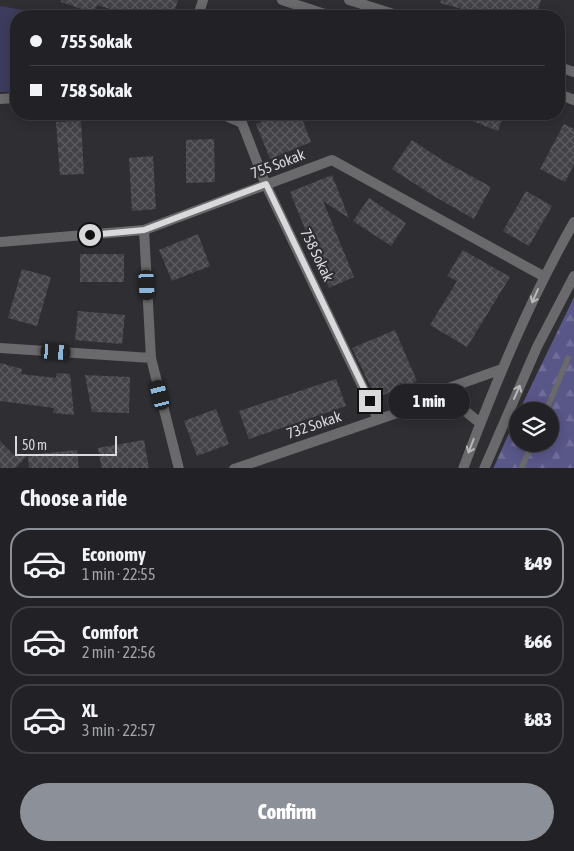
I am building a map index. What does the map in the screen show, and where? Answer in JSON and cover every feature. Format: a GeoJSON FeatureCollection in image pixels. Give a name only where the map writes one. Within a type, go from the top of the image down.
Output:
{"type":"FeatureCollection","features":[{"type":"Feature","properties":{"kind":"street"},"geometry":{"type":"LineString","coordinates":[[282,0],[313,10]]}},
{"type":"Feature","properties":{"kind":"street"},"geometry":{"type":"LineString","coordinates":[[349,0],[381,10]]}},
{"type":"Feature","properties":{"kind":"street","name":"758 Sokak"},"geometry":{"type":"LineString","coordinates":[[237,120],[242,122],[266,184],[378,419]]}},
{"type":"Feature","properties":{"kind":"street","name":"755 Sokak"},"geometry":{"type":"LineString","coordinates":[[0,242],[144,230],[332,160],[543,276]]}},
{"type":"Feature","properties":{"kind":"street"},"geometry":{"type":"LineString","coordinates":[[463,468],[502,369],[543,276],[574,222]]}},
{"type":"Feature","properties":{"kind":"street"},"geometry":{"type":"LineString","coordinates":[[144,230],[151,358],[179,468]]}},
{"type":"Feature","properties":{"kind":"street"},"geometry":{"type":"LineString","coordinates":[[484,468],[534,356],[574,276]]}},
{"type":"Feature","properties":{"kind":"street"},"geometry":{"type":"LineString","coordinates":[[0,348],[151,358]]}},
{"type":"Feature","properties":{"kind":"street","name":"732 Sokak"},"geometry":{"type":"LineString","coordinates":[[234,468],[432,401],[443,390],[502,369]]}},
{"type":"Feature","properties":{"kind":"street","name":"732 Sokak"},"geometry":{"type":"LineString","coordinates":[[432,401],[459,406],[480,423]]}},
{"type":"Feature","properties":{"kind":"lane"},"geometry":{"type":"LineString","coordinates":[[550,402],[568,358]]}},
{"type":"Feature","properties":{"kind":"lane"},"geometry":{"type":"LineString","coordinates":[[521,468],[528,452]]}},
{"type":"Feature","properties":{"kind":"shaded area"},"geometry":{"type":"Polygon","coordinates":[[[0,6],[22,10],[10,10],[10,92],[0,92],[0,6]]]}},
{"type":"Feature","properties":{"kind":"green space"},"geometry":{"type":"Polygon","coordinates":[[[574,297],[574,468],[493,468],[509,433],[509,452],[559,452],[559,402],[523,402],[574,297]]]}},
{"type":"Feature","properties":{"kind":"building"},"geometry":{"type":"Polygon","coordinates":[[[61,0],[178,0],[175,10],[114,10],[97,5],[95,10],[85,10],[61,2],[61,0]]]}},
{"type":"Feature","properties":{"kind":"building"},"geometry":{"type":"Polygon","coordinates":[[[441,0],[541,0],[538,10],[466,10],[440,3],[441,0]]]}},
{"type":"Feature","properties":{"kind":"building"},"geometry":{"type":"Polygon","coordinates":[[[266,120],[302,120],[311,142],[270,159],[256,124],[266,120]]]}},
{"type":"Feature","properties":{"kind":"building"},"geometry":{"type":"Polygon","coordinates":[[[470,120],[502,120],[498,131],[470,120]]]}},
{"type":"Feature","properties":{"kind":"building"},"geometry":{"type":"Polygon","coordinates":[[[81,121],[84,174],[60,175],[56,122],[81,121]]]}},
{"type":"Feature","properties":{"kind":"building"},"geometry":{"type":"Polygon","coordinates":[[[564,124],[574,129],[574,164],[565,182],[540,169],[564,124]]]}},
{"type":"Feature","properties":{"kind":"building"},"geometry":{"type":"Polygon","coordinates":[[[214,139],[215,182],[186,183],[186,140],[214,139]]]}},
{"type":"Feature","properties":{"kind":"building"},"geometry":{"type":"Polygon","coordinates":[[[412,140],[442,160],[491,187],[474,219],[392,169],[412,140]]]}},
{"type":"Feature","properties":{"kind":"building"},"geometry":{"type":"Polygon","coordinates":[[[153,156],[156,209],[132,211],[129,158],[153,156]]]}},
{"type":"Feature","properties":{"kind":"building"},"geometry":{"type":"Polygon","coordinates":[[[332,175],[349,218],[323,201],[354,277],[329,288],[290,192],[332,175]]]}},
{"type":"Feature","properties":{"kind":"building"},"geometry":{"type":"Polygon","coordinates":[[[526,191],[552,206],[529,246],[503,231],[526,191]]]}},
{"type":"Feature","properties":{"kind":"building"},"geometry":{"type":"Polygon","coordinates":[[[369,198],[406,223],[391,246],[353,221],[369,198]]]}},
{"type":"Feature","properties":{"kind":"building"},"geometry":{"type":"Polygon","coordinates":[[[198,234],[210,266],[172,281],[159,250],[198,234]]]}},
{"type":"Feature","properties":{"kind":"building"},"geometry":{"type":"Polygon","coordinates":[[[463,250],[510,277],[467,347],[430,325],[457,281],[447,276],[463,250]]]}},
{"type":"Feature","properties":{"kind":"building"},"geometry":{"type":"Polygon","coordinates":[[[80,254],[124,254],[124,282],[80,282],[80,254]]]}},
{"type":"Feature","properties":{"kind":"building"},"geometry":{"type":"Polygon","coordinates":[[[22,269],[51,277],[37,326],[8,318],[22,269]]]}},
{"type":"Feature","properties":{"kind":"building"},"geometry":{"type":"Polygon","coordinates":[[[78,311],[125,315],[122,344],[75,340],[78,311]]]}},
{"type":"Feature","properties":{"kind":"building"},"geometry":{"type":"Polygon","coordinates":[[[395,330],[417,381],[376,398],[352,348],[395,330]]]}},
{"type":"Feature","properties":{"kind":"building"},"geometry":{"type":"Polygon","coordinates":[[[0,363],[22,369],[21,374],[56,378],[57,373],[70,374],[74,415],[53,413],[54,408],[0,401],[0,363]]]}},
{"type":"Feature","properties":{"kind":"building"},"geometry":{"type":"Polygon","coordinates":[[[85,375],[130,377],[129,413],[92,412],[85,375]]]}},
{"type":"Feature","properties":{"kind":"building"},"geometry":{"type":"Polygon","coordinates":[[[336,379],[346,406],[249,439],[239,411],[336,379]]]}},
{"type":"Feature","properties":{"kind":"building"},"geometry":{"type":"Polygon","coordinates":[[[216,409],[229,444],[197,456],[184,421],[216,409]]]}},
{"type":"Feature","properties":{"kind":"building"},"geometry":{"type":"Polygon","coordinates":[[[144,440],[149,468],[102,468],[98,448],[144,440]]]}},
{"type":"Feature","properties":{"kind":"building"},"geometry":{"type":"Polygon","coordinates":[[[0,441],[15,456],[28,455],[15,468],[0,468],[0,441]]]}},
{"type":"Feature","properties":{"kind":"building"},"geometry":{"type":"Polygon","coordinates":[[[77,450],[79,468],[29,468],[28,455],[77,450]]]}},
{"type":"Feature","properties":{"kind":"route"},"geometry":{"type":"LineString","coordinates":[[90,235],[144,230],[266,184],[370,401]]}}]}
